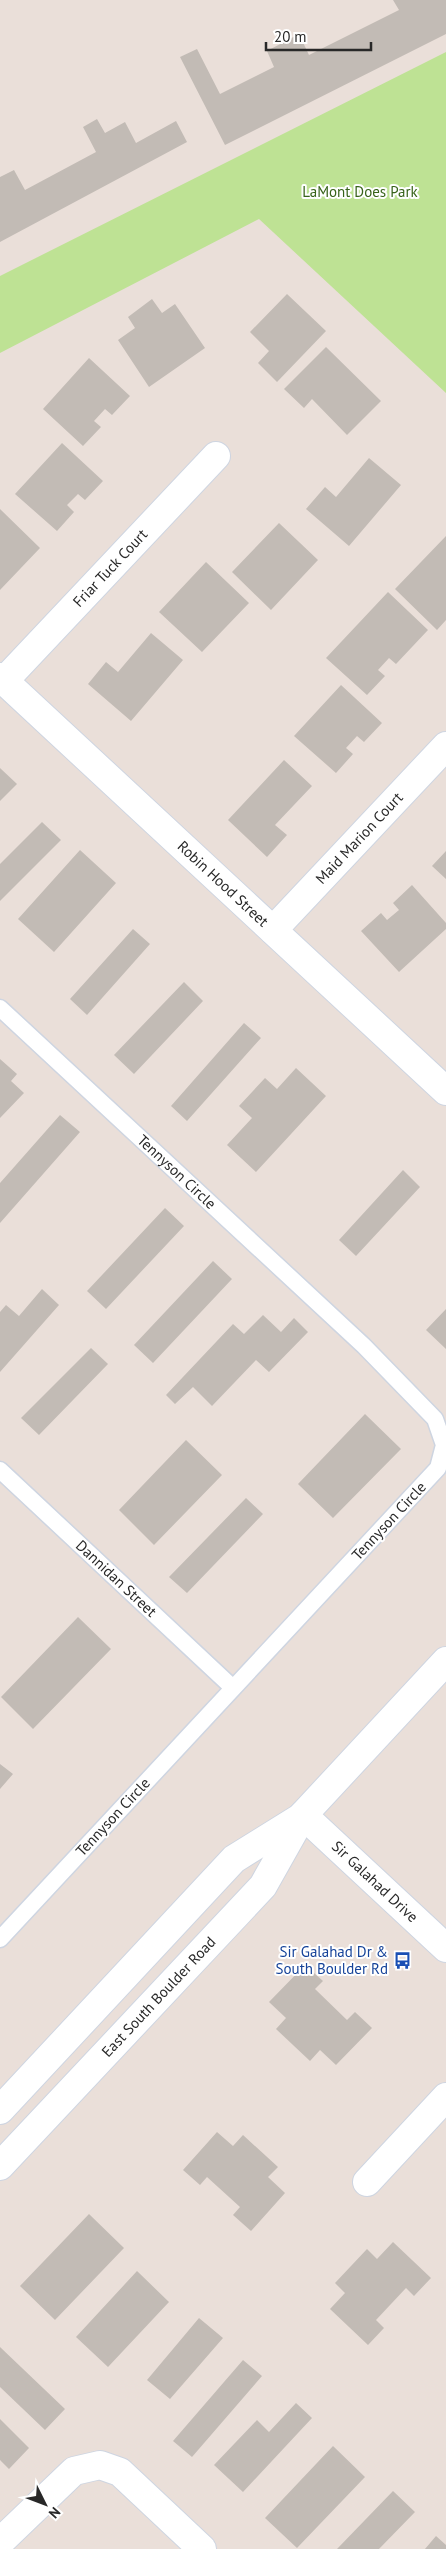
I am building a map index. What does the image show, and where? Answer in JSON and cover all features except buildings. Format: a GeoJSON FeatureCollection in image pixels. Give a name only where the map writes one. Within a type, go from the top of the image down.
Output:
{"type":"FeatureCollection","features":[{"type":"Feature","properties":{"kind":"street","name":"Friar Tuck Court"},"geometry":{"type":"LineString","coordinates":[[2,679],[216,456]]}},
{"type":"Feature","properties":{"kind":"street","name":"Robin Hood Street"},"geometry":{"type":"LineString","coordinates":[[2,679],[446,1091]]}},
{"type":"Feature","properties":{"kind":"street","name":"Maid Marion Court"},"geometry":{"type":"LineString","coordinates":[[273,930],[446,746]]}},
{"type":"Feature","properties":{"kind":"street","name":"East South Boulder Road"},"geometry":{"type":"LineString","coordinates":[[0,2166],[263,1886],[303,1816],[446,1661]]}},
{"type":"Feature","properties":{"kind":"street","name":"East South Boulder Road"},"geometry":{"type":"LineString","coordinates":[[0,2110],[234,1859],[303,1816]]}},
{"type":"Feature","properties":{"kind":"street","name":"Sir Galahad Drive"},"geometry":{"type":"LineString","coordinates":[[303,1816],[446,1948]]}},
{"type":"Feature","properties":{"kind":"street"},"geometry":{"type":"LineString","coordinates":[[367,2182],[446,2096]]}},
{"type":"Feature","properties":{"kind":"street"},"geometry":{"type":"LineString","coordinates":[[0,2542],[74,2471],[100,2465],[120,2472],[202,2549]]}},
{"type":"Feature","properties":{"kind":"lane","name":"Tennyson Circle"},"geometry":{"type":"LineString","coordinates":[[0,1008],[364,1346],[435,1419],[444,1445],[438,1468],[232,1687],[0,1939]]}},
{"type":"Feature","properties":{"kind":"lane","name":"Dannidan Street"},"geometry":{"type":"LineString","coordinates":[[0,1470],[232,1687]]}},
{"type":"Feature","properties":{"kind":"green space","name":"LaMont Does Park"},"geometry":{"type":"Polygon","coordinates":[[[446,52],[446,393],[259,219],[0,353],[0,276],[446,52]]]}},
{"type":"Feature","properties":{"kind":"place","name":"Sir Galahad Dr & South Boulder Rd"},"geometry":{"type":"Point","coordinates":[402,1961]}}]}
